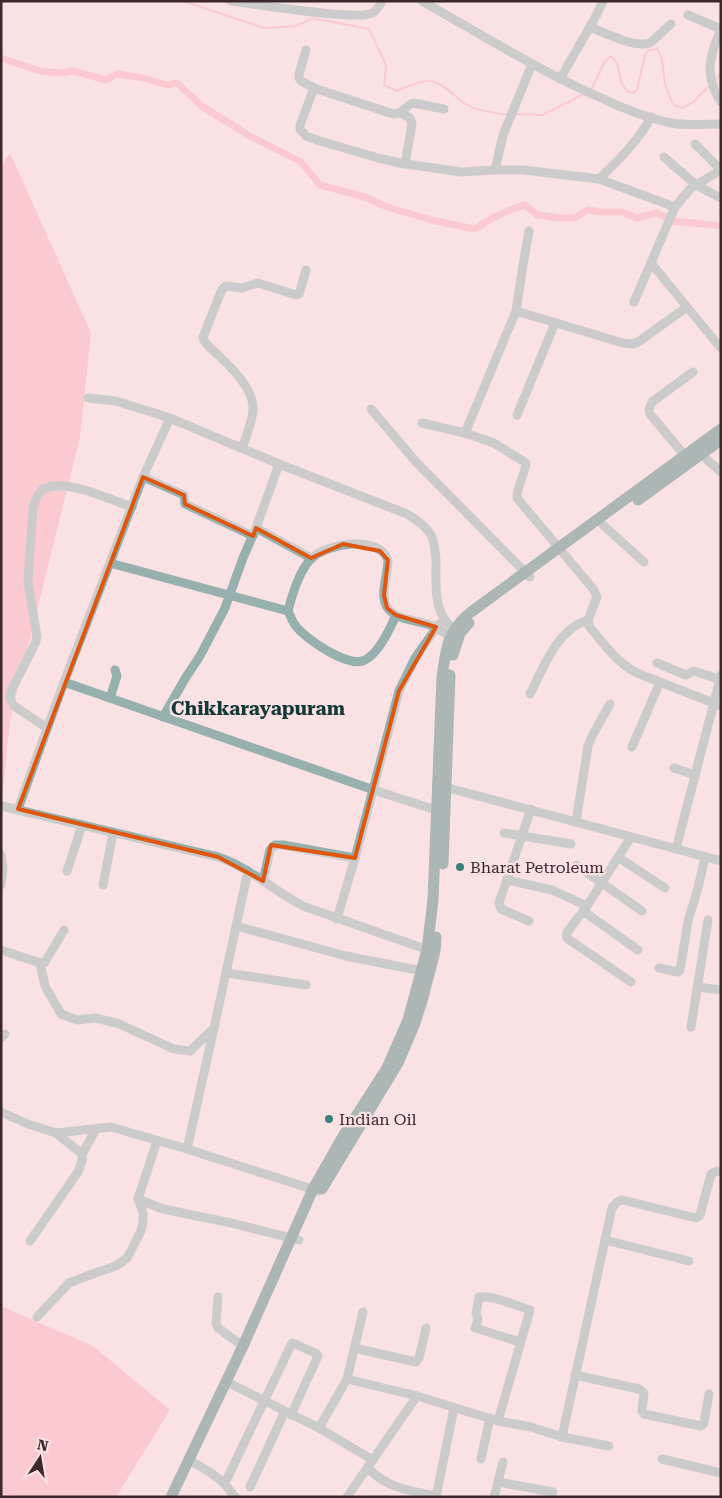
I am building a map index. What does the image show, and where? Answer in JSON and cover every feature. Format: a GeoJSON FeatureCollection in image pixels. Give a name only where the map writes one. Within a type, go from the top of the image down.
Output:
{"type":"FeatureCollection","features":[{"type":"Feature","properties":{"kind":"main road"},"geometry":{"type":"LineString","coordinates":[[561,551],[603,525],[698,452],[721,429]]}},
{"type":"Feature","properties":{"kind":"main road"},"geometry":{"type":"LineString","coordinates":[[171,1497],[295,1239],[317,1191],[328,1161],[390,1060],[408,1020],[422,971],[431,951],[440,901],[442,678],[445,653],[466,616],[561,551],[685,456],[698,452],[721,440]]}},
{"type":"Feature","properties":{"kind":"main road"},"geometry":{"type":"LineString","coordinates":[[317,1191],[398,1063],[415,1023],[429,978],[436,810],[442,786]]}},
{"type":"Feature","properties":{"kind":"street"},"geometry":{"type":"LineString","coordinates":[[231,1],[332,14],[364,15],[371,14],[382,1]]}},
{"type":"Feature","properties":{"kind":"street"},"geometry":{"type":"LineString","coordinates":[[422,1],[532,64],[610,102],[651,118],[672,123],[691,125],[721,124]]}},
{"type":"Feature","properties":{"kind":"street"},"geometry":{"type":"LineString","coordinates":[[560,79],[603,1]]}},
{"type":"Feature","properties":{"kind":"street"},"geometry":{"type":"LineString","coordinates":[[688,15],[721,29],[710,58],[712,83],[721,102]]}},
{"type":"Feature","properties":{"kind":"street"},"geometry":{"type":"LineString","coordinates":[[590,27],[632,43],[646,44],[650,43],[671,24]]}},
{"type":"Feature","properties":{"kind":"street"},"geometry":{"type":"LineString","coordinates":[[306,50],[299,74],[301,81],[314,88],[385,112],[401,113],[410,118],[412,124],[405,164]]}},
{"type":"Feature","properties":{"kind":"street"},"geometry":{"type":"LineString","coordinates":[[495,170],[503,135],[532,64]]}},
{"type":"Feature","properties":{"kind":"street"},"geometry":{"type":"LineString","coordinates":[[314,88],[300,129],[306,136],[320,142],[405,164],[460,172],[524,170],[599,179],[672,213]]}},
{"type":"Feature","properties":{"kind":"street"},"geometry":{"type":"LineString","coordinates":[[401,113],[413,103],[444,109]]}},
{"type":"Feature","properties":{"kind":"street"},"geometry":{"type":"LineString","coordinates":[[599,179],[628,150],[651,118]]}},
{"type":"Feature","properties":{"kind":"street"},"geometry":{"type":"LineString","coordinates":[[634,302],[672,213],[690,189],[720,170],[695,144]]}},
{"type":"Feature","properties":{"kind":"street"},"geometry":{"type":"LineString","coordinates":[[664,158],[696,186],[721,198]]}},
{"type":"Feature","properties":{"kind":"street"},"geometry":{"type":"LineString","coordinates":[[465,433],[516,311],[529,231]]}},
{"type":"Feature","properties":{"kind":"street"},"geometry":{"type":"LineString","coordinates":[[650,263],[721,348]]}},
{"type":"Feature","properties":{"kind":"street"},"geometry":{"type":"LineString","coordinates":[[242,448],[252,414],[252,402],[243,383],[230,365],[205,343],[203,337],[222,289],[226,286],[242,288],[258,283],[296,295],[299,294],[306,270]]}},
{"type":"Feature","properties":{"kind":"street"},"geometry":{"type":"LineString","coordinates":[[516,311],[623,343],[633,344],[687,306]]}},
{"type":"Feature","properties":{"kind":"street"},"geometry":{"type":"LineString","coordinates":[[517,415],[555,323]]}},
{"type":"Feature","properties":{"kind":"street"},"geometry":{"type":"LineString","coordinates":[[685,456],[650,414],[649,410],[652,402],[693,372]]}},
{"type":"Feature","properties":{"kind":"street"},"geometry":{"type":"LineString","coordinates":[[88,398],[116,401],[170,418],[279,464],[407,514],[421,523],[431,535],[435,546],[437,598],[443,619],[455,635]]}},
{"type":"Feature","properties":{"kind":"street"},"geometry":{"type":"LineString","coordinates":[[371,409],[417,463],[528,574]]}},
{"type":"Feature","properties":{"kind":"street"},"geometry":{"type":"LineString","coordinates":[[18,809],[64,682],[143,477],[170,418]]}},
{"type":"Feature","properties":{"kind":"street"},"geometry":{"type":"LineString","coordinates":[[422,423],[465,433],[494,443],[526,463],[517,491],[517,498],[594,590],[597,597],[588,620],[589,626],[621,663],[629,669],[717,705]]}},
{"type":"Feature","properties":{"kind":"street"},"geometry":{"type":"LineString","coordinates":[[698,452],[721,472]]}},
{"type":"Feature","properties":{"kind":"street"},"geometry":{"type":"LineString","coordinates":[[163,717],[207,643],[225,608],[279,464]]}},
{"type":"Feature","properties":{"kind":"street"},"geometry":{"type":"LineString","coordinates":[[143,477],[184,495],[184,504],[255,532],[311,558]]}},
{"type":"Feature","properties":{"kind":"street"},"geometry":{"type":"LineString","coordinates":[[47,728],[11,702],[12,691],[37,637],[28,582],[33,507],[36,497],[42,490],[50,486],[63,486],[78,488],[132,507]]}},
{"type":"Feature","properties":{"kind":"street"},"geometry":{"type":"LineString","coordinates":[[603,525],[644,562]]}},
{"type":"Feature","properties":{"kind":"street"},"geometry":{"type":"LineString","coordinates":[[396,615],[384,639],[371,655],[366,660],[353,662],[322,647],[307,637],[295,625],[288,611],[295,587],[311,558],[329,548],[343,544],[357,544],[380,550],[386,555],[388,560],[384,595],[388,608],[396,615],[455,635]]}},
{"type":"Feature","properties":{"kind":"street"},"geometry":{"type":"LineString","coordinates":[[110,563],[288,611]]}},
{"type":"Feature","properties":{"kind":"street"},"geometry":{"type":"LineString","coordinates":[[337,919],[374,790],[399,691],[415,658],[443,619]]}},
{"type":"Feature","properties":{"kind":"street"},"geometry":{"type":"LineString","coordinates":[[530,694],[562,637],[571,628],[588,620]]}},
{"type":"Feature","properties":{"kind":"street"},"geometry":{"type":"LineString","coordinates":[[657,663],[686,674],[694,671],[720,678],[717,705],[695,775],[676,850]]}},
{"type":"Feature","properties":{"kind":"street"},"geometry":{"type":"LineString","coordinates":[[110,698],[117,676],[114,670]]}},
{"type":"Feature","properties":{"kind":"street"},"geometry":{"type":"LineString","coordinates":[[64,682],[436,810]]}},
{"type":"Feature","properties":{"kind":"street"},"geometry":{"type":"LineString","coordinates":[[632,747],[660,682]]}},
{"type":"Feature","properties":{"kind":"street"},"geometry":{"type":"LineString","coordinates":[[576,822],[588,746],[610,704]]}},
{"type":"Feature","properties":{"kind":"street"},"geometry":{"type":"LineString","coordinates":[[674,768],[695,775]]}},
{"type":"Feature","properties":{"kind":"street"},"geometry":{"type":"LineString","coordinates":[[442,786],[676,850],[721,860]]}},
{"type":"Feature","properties":{"kind":"street"},"geometry":{"type":"LineString","coordinates":[[1,806],[218,857],[248,871],[295,902],[337,919],[431,951]]}},
{"type":"Feature","properties":{"kind":"street"},"geometry":{"type":"LineString","coordinates":[[530,921],[501,909],[500,903],[531,809]]}},
{"type":"Feature","properties":{"kind":"street"},"geometry":{"type":"LineString","coordinates":[[67,871],[82,825]]}},
{"type":"Feature","properties":{"kind":"street"},"geometry":{"type":"LineString","coordinates":[[103,885],[113,833]]}},
{"type":"Feature","properties":{"kind":"street"},"geometry":{"type":"LineString","coordinates":[[504,833],[571,844]]}},
{"type":"Feature","properties":{"kind":"street"},"geometry":{"type":"LineString","coordinates":[[630,837],[585,909],[568,930],[566,936],[631,982]]}},
{"type":"Feature","properties":{"kind":"street"},"geometry":{"type":"LineString","coordinates":[[262,882],[270,850],[275,845],[355,858]]}},
{"type":"Feature","properties":{"kind":"street"},"geometry":{"type":"LineString","coordinates":[[1,854],[3,869],[1,886]]}},
{"type":"Feature","properties":{"kind":"street"},"geometry":{"type":"LineString","coordinates":[[618,857],[665,888]]}},
{"type":"Feature","properties":{"kind":"street"},"geometry":{"type":"LineString","coordinates":[[658,968],[678,972],[680,970],[688,921],[705,857]]}},
{"type":"Feature","properties":{"kind":"street"},"geometry":{"type":"LineString","coordinates":[[576,865],[642,911]]}},
{"type":"Feature","properties":{"kind":"street"},"geometry":{"type":"LineString","coordinates":[[187,1148],[248,871]]}},
{"type":"Feature","properties":{"kind":"street"},"geometry":{"type":"LineString","coordinates":[[508,880],[552,890],[585,909],[638,950]]}},
{"type":"Feature","properties":{"kind":"street"},"geometry":{"type":"LineString","coordinates":[[691,1027],[708,920]]}},
{"type":"Feature","properties":{"kind":"street"},"geometry":{"type":"LineString","coordinates":[[236,926],[346,956],[422,971]]}},
{"type":"Feature","properties":{"kind":"street"},"geometry":{"type":"LineString","coordinates":[[1,950],[40,963],[45,962],[64,930]]}},
{"type":"Feature","properties":{"kind":"street"},"geometry":{"type":"LineString","coordinates":[[40,963],[45,986],[61,1014],[77,1020],[95,1018],[117,1023],[174,1049],[190,1051],[214,1028]]}},
{"type":"Feature","properties":{"kind":"street"},"geometry":{"type":"LineString","coordinates":[[227,973],[306,985]]}},
{"type":"Feature","properties":{"kind":"street"},"geometry":{"type":"LineString","coordinates":[[697,987],[721,990]]}},
{"type":"Feature","properties":{"kind":"street"},"geometry":{"type":"LineString","coordinates":[[1,1112],[28,1124],[56,1133],[82,1154]]}},
{"type":"Feature","properties":{"kind":"street"},"geometry":{"type":"LineString","coordinates":[[56,1133],[111,1127],[187,1148],[317,1191]]}},
{"type":"Feature","properties":{"kind":"street"},"geometry":{"type":"LineString","coordinates":[[30,1241],[78,1172],[82,1161],[82,1154],[96,1129]]}},
{"type":"Feature","properties":{"kind":"street"},"geometry":{"type":"LineString","coordinates":[[37,1317],[69,1283],[95,1272],[116,1266],[127,1258],[143,1224],[143,1213],[138,1199],[157,1141]]}},
{"type":"Feature","properties":{"kind":"street"},"geometry":{"type":"LineString","coordinates":[[562,1437],[612,1208],[617,1202],[622,1200],[696,1218],[700,1215],[711,1174],[713,1172],[721,1172]]}},
{"type":"Feature","properties":{"kind":"street"},"geometry":{"type":"LineString","coordinates":[[138,1199],[163,1209],[295,1239]]}},
{"type":"Feature","properties":{"kind":"street"},"geometry":{"type":"LineString","coordinates":[[605,1240],[689,1261]]}},
{"type":"Feature","properties":{"kind":"street"},"geometry":{"type":"LineString","coordinates":[[481,1459],[520,1342],[530,1310],[484,1296],[479,1297],[476,1313],[478,1320],[475,1328],[520,1342]]}},
{"type":"Feature","properties":{"kind":"street"},"geometry":{"type":"LineString","coordinates":[[218,1297],[216,1324],[218,1328],[246,1341]]}},
{"type":"Feature","properties":{"kind":"street"},"geometry":{"type":"LineString","coordinates":[[319,1428],[346,1379],[363,1312]]}},
{"type":"Feature","properties":{"kind":"street"},"geometry":{"type":"LineString","coordinates":[[354,1348],[416,1362],[419,1358],[426,1328]]}},
{"type":"Feature","properties":{"kind":"street"},"geometry":{"type":"LineString","coordinates":[[225,1483],[292,1343],[296,1343],[318,1356],[250,1487]]}},
{"type":"Feature","properties":{"kind":"street"},"geometry":{"type":"LineString","coordinates":[[576,1375],[639,1389],[645,1395],[642,1411],[644,1414],[701,1426],[703,1425],[709,1394]]}},
{"type":"Feature","properties":{"kind":"street"},"geometry":{"type":"LineString","coordinates":[[346,1379],[417,1396],[494,1420],[531,1427],[562,1437],[609,1446]]}},
{"type":"Feature","properties":{"kind":"street"},"geometry":{"type":"LineString","coordinates":[[227,1382],[319,1428],[370,1464],[372,1472],[384,1480],[408,1491],[436,1496],[454,1408]]}},
{"type":"Feature","properties":{"kind":"street"},"geometry":{"type":"LineString","coordinates":[[347,1497],[417,1396]]}},
{"type":"Feature","properties":{"kind":"street"},"geometry":{"type":"LineString","coordinates":[[662,1459],[721,1473]]}},
{"type":"Feature","properties":{"kind":"street"},"geometry":{"type":"LineString","coordinates":[[188,1460],[211,1472],[225,1483],[235,1497]]}},
{"type":"Feature","properties":{"kind":"street"},"geometry":{"type":"LineString","coordinates":[[494,1497],[503,1462]]}},
{"type":"Feature","properties":{"kind":"street"},"geometry":{"type":"LineString","coordinates":[[498,1482],[553,1492]]}},
{"type":"Feature","properties":{"kind":"highlighted area"},"geometry":{"type":"Polygon","coordinates":[[[143,477],[184,495],[185,504],[253,536],[256,528],[311,558],[343,544],[380,551],[388,560],[384,595],[387,608],[396,615],[436,627],[399,691],[355,858],[271,845],[263,881],[218,857],[18,809],[143,477]]]}},
{"type":"Feature","properties":{"kind":"shaded area"},"geometry":{"type":"Polygon","coordinates":[[[10,153],[91,333],[80,437],[10,720],[1,807],[1,165],[10,153]]]}},
{"type":"Feature","properties":{"kind":"shaded area"},"geometry":{"type":"Polygon","coordinates":[[[1,1306],[93,1346],[170,1410],[116,1497],[1,1497],[1,1306]]]}},
{"type":"Feature","properties":{"kind":"waterway"},"geometry":{"type":"LineString","coordinates":[[183,1],[264,28],[296,26],[313,18],[369,29],[386,65],[384,85],[397,91],[421,82],[431,81],[474,108],[509,114]]}},
{"type":"Feature","properties":{"kind":"waterway"},"geometry":{"type":"LineString","coordinates":[[591,90],[605,61],[611,56],[617,63],[622,84],[628,92],[633,93],[637,90],[645,55],[649,50],[657,49],[661,57],[666,87],[674,105],[683,108],[693,102],[710,85]]}},
{"type":"Feature","properties":{"kind":"waterway"},"geometry":{"type":"LineString","coordinates":[[1,58],[40,71],[59,73],[73,71],[106,80],[117,74],[143,78],[168,85],[177,83],[203,107],[250,136],[301,162],[320,185],[365,197],[387,207],[431,220],[475,229],[511,209],[525,205],[537,215],[559,218],[575,218],[588,210],[622,212],[637,218],[656,213],[674,221],[721,226]]}},
{"type":"Feature","properties":{"kind":"waterway"},"geometry":{"type":"LineString","coordinates":[[715,80],[721,74]]}},
{"type":"Feature","properties":{"kind":"waterway"},"geometry":{"type":"LineString","coordinates":[[514,114],[542,115],[582,95]]}},
{"type":"Feature","properties":{"kind":"place","name":"Bharat Petroleum"},"geometry":{"type":"Point","coordinates":[460,867]}},
{"type":"Feature","properties":{"kind":"place","name":"Indian Oil"},"geometry":{"type":"Point","coordinates":[329,1119]}},
{"type":"Feature","properties":{"kind":"district","name":"Chikkarayapuram"},"geometry":{"type":"Point","coordinates":[258,708]}}]}
